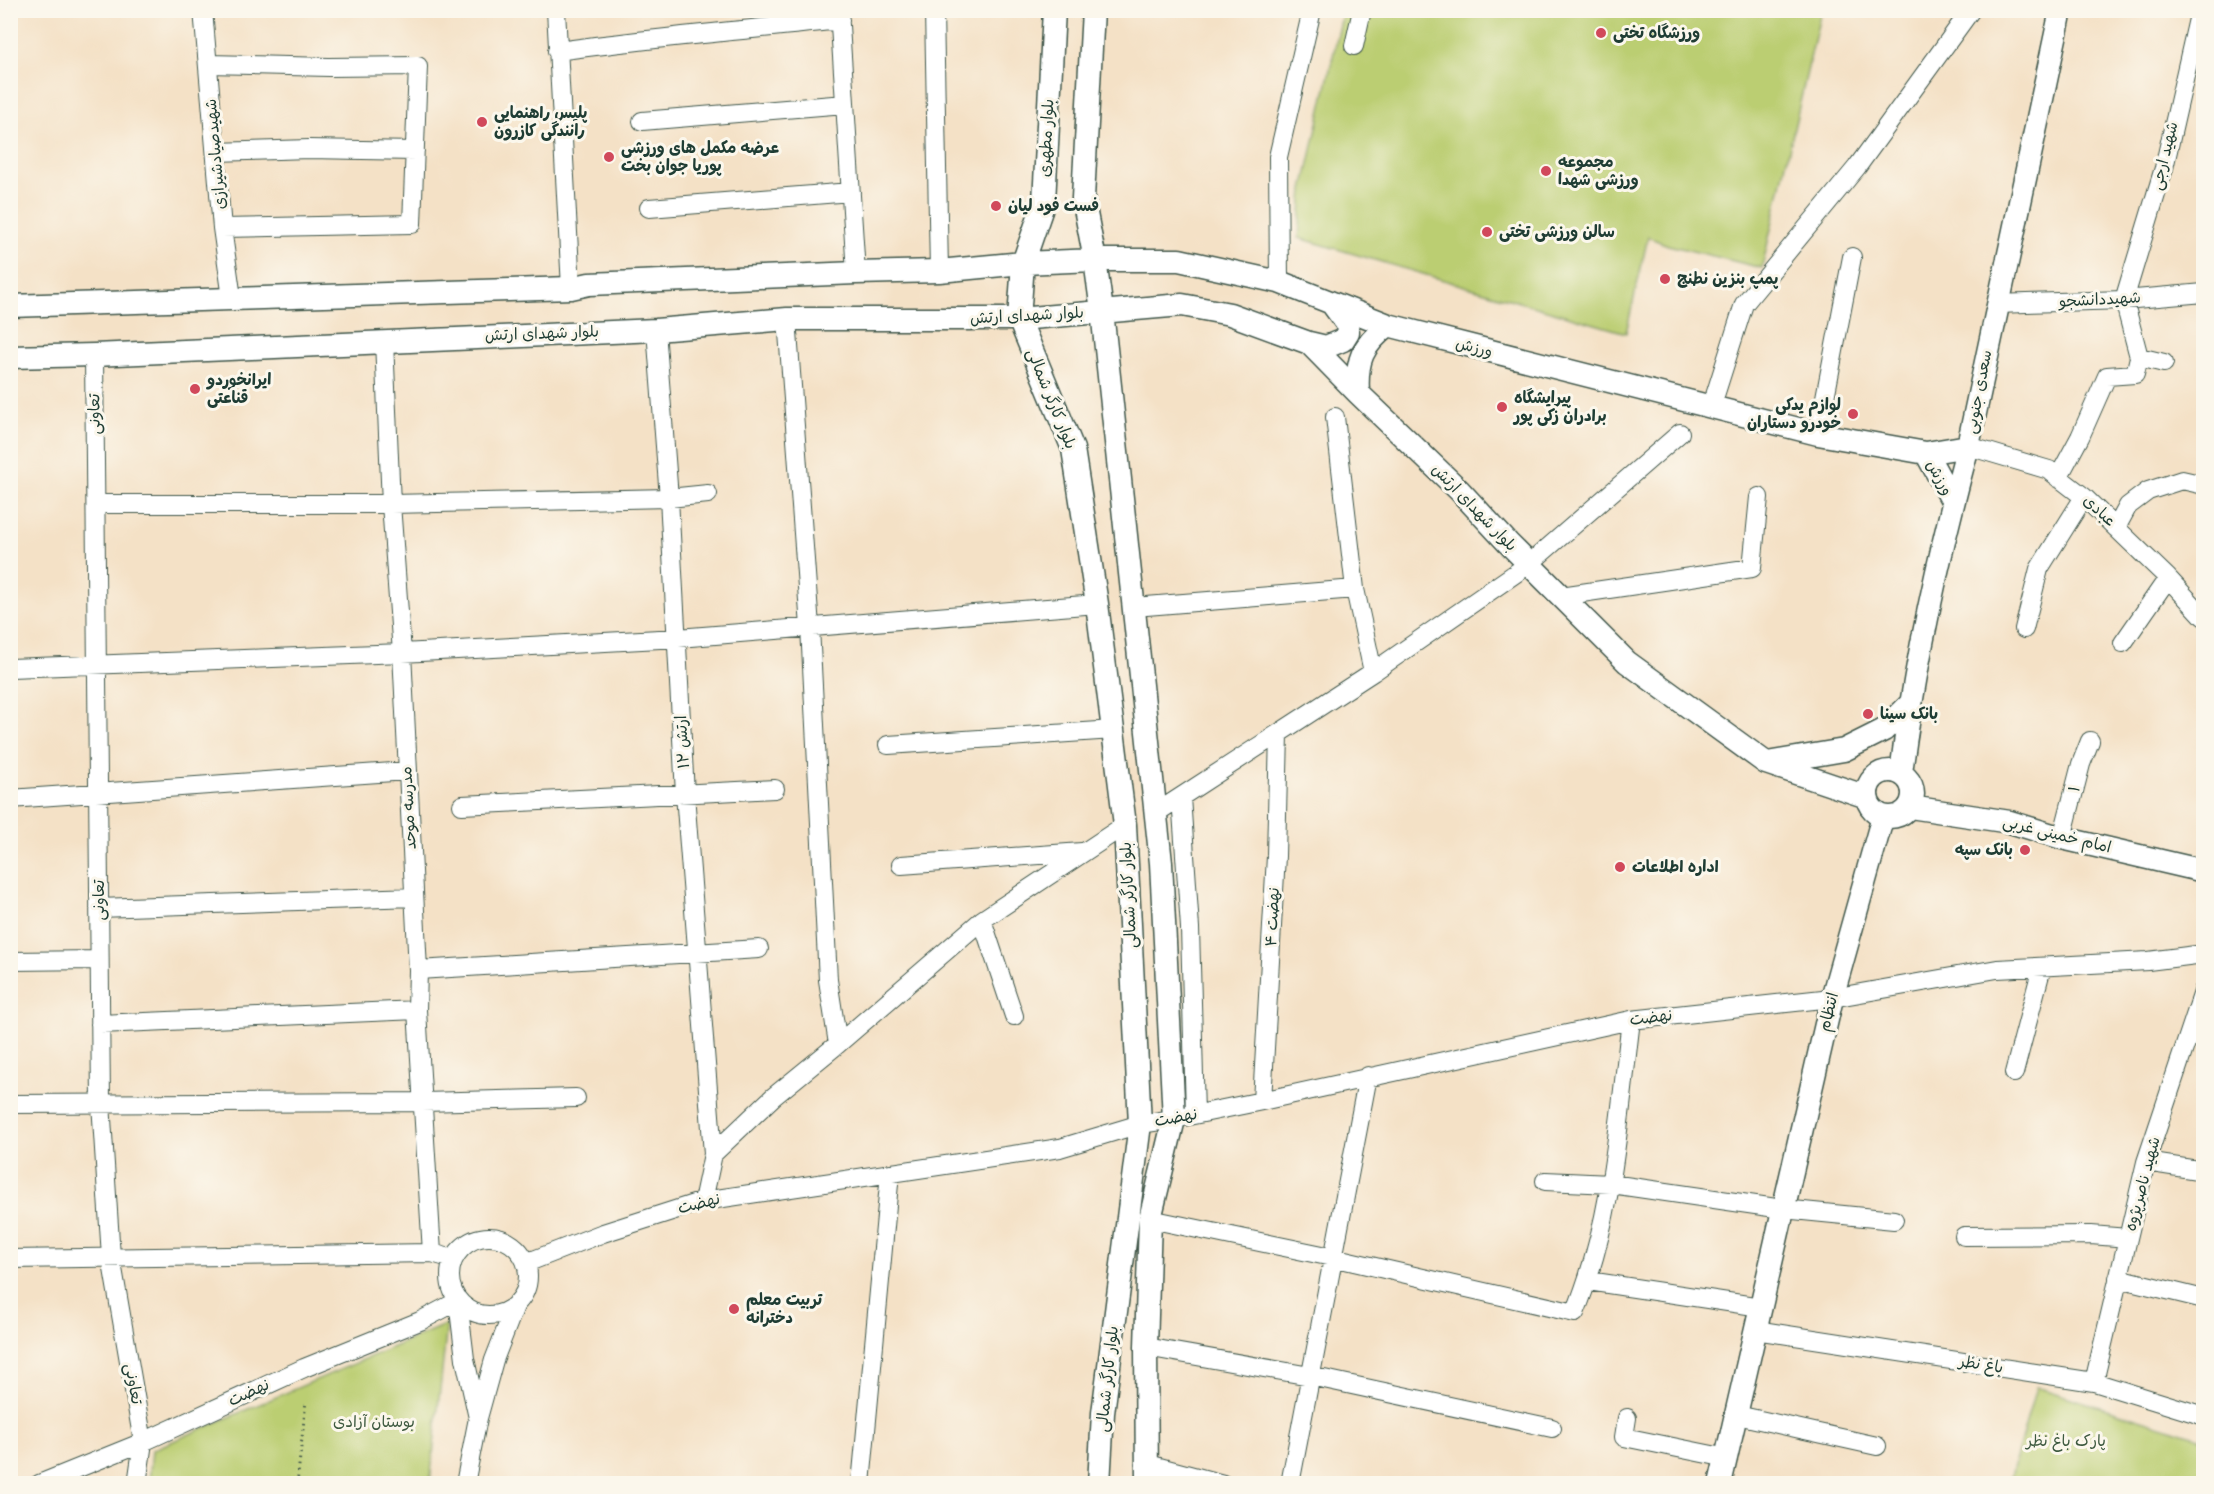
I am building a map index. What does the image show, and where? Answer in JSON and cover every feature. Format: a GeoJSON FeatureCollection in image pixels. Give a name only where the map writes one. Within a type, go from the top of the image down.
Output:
{"type":"FeatureCollection","features":[{"type":"Feature","properties":{"kind":"main road","name":"بلوار مطهری"},"geometry":{"type":"LineString","coordinates":[[1019,319],[1023,263],[1044,202],[1054,10]]}},
{"type":"Feature","properties":{"kind":"main road"},"geometry":{"type":"LineString","coordinates":[[1093,10],[1083,198],[1095,260]]}},
{"type":"Feature","properties":{"kind":"main road","name":"سعدی جنوبی"},"geometry":{"type":"LineString","coordinates":[[1901,773],[1923,632],[1968,446],[1996,304],[2061,10]]}},
{"type":"Feature","properties":{"kind":"main road","name":"بلوار کارگر شمالی"},"geometry":{"type":"LineString","coordinates":[[1095,260],[1156,813],[1184,1117],[1150,1219],[1146,1347],[1147,1474]]}},
{"type":"Feature","properties":{"kind":"main road","name":"ورزش"},"geometry":{"type":"LineString","coordinates":[[1023,263],[1179,260],[1279,282],[1388,326],[1818,434],[1926,453],[1968,446]]}},
{"type":"Feature","properties":{"kind":"main road"},"geometry":{"type":"LineString","coordinates":[[10,306],[571,288],[589,284],[856,273],[939,272],[1023,263]]}},
{"type":"Feature","properties":{"kind":"main road","name":"بلوار شهدای ارتش"},"geometry":{"type":"LineString","coordinates":[[10,357],[656,330],[787,319],[1019,319],[1182,305],[1230,314],[1309,343],[1459,490],[1627,662],[1766,763],[1867,797]]}},
{"type":"Feature","properties":{"kind":"main road"},"geometry":{"type":"LineString","coordinates":[[1309,343],[1326,347],[1343,340],[1348,332],[1347,324],[1333,305]]}},
{"type":"Feature","properties":{"kind":"main road","name":"بلوار کارگر شمالی"},"geometry":{"type":"LineString","coordinates":[[1019,319],[1073,449],[1097,604],[1125,825],[1140,1124],[1103,1413],[1099,1484]]}},
{"type":"Feature","properties":{"kind":"main road"},"geometry":{"type":"LineString","coordinates":[[1358,393],[1357,374],[1361,354],[1372,338],[1388,326]]}},
{"type":"Feature","properties":{"kind":"main road","name":"ورزش"},"geometry":{"type":"LineString","coordinates":[[1926,453],[1953,502]]}},
{"type":"Feature","properties":{"kind":"main road"},"geometry":{"type":"LineString","coordinates":[[1766,763],[1844,750],[1884,730],[1910,704]]}},
{"type":"Feature","properties":{"kind":"main road"},"geometry":{"type":"LineString","coordinates":[[1885,771],[1901,773],[1907,777],[1913,788],[1914,795],[1910,807],[1898,816],[1883,816],[1874,811],[1867,797],[1871,781],[1885,771]]}},
{"type":"Feature","properties":{"kind":"main road","name":"امام خمینی غربی"},"geometry":{"type":"LineString","coordinates":[[1910,807],[2010,822],[2062,838],[2204,871]]}},
{"type":"Feature","properties":{"kind":"main road","name":"انتظام"},"geometry":{"type":"LineString","coordinates":[[1720,1484],[1832,998],[1883,816]]}},
{"type":"Feature","properties":{"kind":"street","name":"شهیدصیادشیرازی"},"geometry":{"type":"LineString","coordinates":[[203,10],[222,228],[232,298]]}},
{"type":"Feature","properties":{"kind":"street"},"geometry":{"type":"LineString","coordinates":[[556,10],[571,288]]}},
{"type":"Feature","properties":{"kind":"street"},"geometry":{"type":"LineString","coordinates":[[934,10],[939,272]]}},
{"type":"Feature","properties":{"kind":"street"},"geometry":{"type":"LineString","coordinates":[[1279,282],[1278,158],[1312,10]]}},
{"type":"Feature","properties":{"kind":"street"},"geometry":{"type":"LineString","coordinates":[[1354,45],[1362,10]]}},
{"type":"Feature","properties":{"kind":"street"},"geometry":{"type":"LineString","coordinates":[[1711,408],[1744,304],[1857,167],[1971,10]]}},
{"type":"Feature","properties":{"kind":"street","name":"شهید ارجی"},"geometry":{"type":"LineString","coordinates":[[2124,300],[2164,168],[2199,36],[2200,10]]}},
{"type":"Feature","properties":{"kind":"street"},"geometry":{"type":"LineString","coordinates":[[557,51],[634,40],[690,36],[840,15],[856,273]]}},
{"type":"Feature","properties":{"kind":"street"},"geometry":{"type":"LineString","coordinates":[[208,64],[418,66],[412,224],[222,228]]}},
{"type":"Feature","properties":{"kind":"street"},"geometry":{"type":"LineString","coordinates":[[642,122],[846,104]]}},
{"type":"Feature","properties":{"kind":"street"},"geometry":{"type":"LineString","coordinates":[[216,152],[309,149],[415,151]]}},
{"type":"Feature","properties":{"kind":"street"},"geometry":{"type":"LineString","coordinates":[[649,208],[851,192]]}},
{"type":"Feature","properties":{"kind":"street"},"geometry":{"type":"LineString","coordinates":[[1818,434],[1852,258]]}},
{"type":"Feature","properties":{"kind":"street","name":"شهیددانشجو"},"geometry":{"type":"LineString","coordinates":[[1996,304],[2124,300],[2204,293]]}},
{"type":"Feature","properties":{"kind":"street"},"geometry":{"type":"LineString","coordinates":[[2058,477],[2080,438],[2107,376],[2134,374],[2139,357],[2124,300]]}},
{"type":"Feature","properties":{"kind":"street"},"geometry":{"type":"LineString","coordinates":[[787,319],[810,627],[828,981],[838,1044]]}},
{"type":"Feature","properties":{"kind":"street","name":"ارتش ۱۲"},"geometry":{"type":"LineString","coordinates":[[656,330],[678,638],[685,794],[713,1154],[703,1201]]}},
{"type":"Feature","properties":{"kind":"street","name":"مدرسه موحد"},"geometry":{"type":"LineString","coordinates":[[384,341],[391,504],[402,653],[418,970],[417,1010],[432,1253]]}},
{"type":"Feature","properties":{"kind":"street","name":"تعاونی"},"geometry":{"type":"LineString","coordinates":[[94,355],[101,1103],[111,1257],[142,1442],[137,1484]]}},
{"type":"Feature","properties":{"kind":"street"},"geometry":{"type":"LineString","coordinates":[[2139,357],[2164,363]]}},
{"type":"Feature","properties":{"kind":"street"},"geometry":{"type":"LineString","coordinates":[[1335,417],[1355,588],[1374,672]]}},
{"type":"Feature","properties":{"kind":"street"},"geometry":{"type":"LineString","coordinates":[[1156,813],[1374,672],[1529,564],[1680,433]]}},
{"type":"Feature","properties":{"kind":"street","name":"عبادی"},"geometry":{"type":"LineString","coordinates":[[1968,446],[2049,470],[2084,497],[2168,578],[2204,617]]}},
{"type":"Feature","properties":{"kind":"street"},"geometry":{"type":"LineString","coordinates":[[2116,528],[2128,507],[2148,491],[2182,480],[2204,485]]}},
{"type":"Feature","properties":{"kind":"street"},"geometry":{"type":"LineString","coordinates":[[96,504],[391,504],[669,498],[708,494]]}},
{"type":"Feature","properties":{"kind":"street"},"geometry":{"type":"LineString","coordinates":[[1561,596],[1752,568],[1759,496]]}},
{"type":"Feature","properties":{"kind":"street"},"geometry":{"type":"LineString","coordinates":[[2024,629],[2039,569],[2084,497]]}},
{"type":"Feature","properties":{"kind":"street"},"geometry":{"type":"LineString","coordinates":[[2123,643],[2168,578]]}},
{"type":"Feature","properties":{"kind":"street"},"geometry":{"type":"LineString","coordinates":[[1134,607],[1355,588]]}},
{"type":"Feature","properties":{"kind":"street"},"geometry":{"type":"LineString","coordinates":[[10,668],[402,653],[678,638],[1097,604]]}},
{"type":"Feature","properties":{"kind":"street"},"geometry":{"type":"LineString","coordinates":[[888,745],[1114,730]]}},
{"type":"Feature","properties":{"kind":"street","name":"نهضت ۴"},"geometry":{"type":"LineString","coordinates":[[1262,1101],[1276,856],[1279,733]]}},
{"type":"Feature","properties":{"kind":"street","name":"۱"},"geometry":{"type":"LineString","coordinates":[[2062,838],[2081,764],[2090,741]]}},
{"type":"Feature","properties":{"kind":"street"},"geometry":{"type":"LineString","coordinates":[[10,799],[408,771]]}},
{"type":"Feature","properties":{"kind":"street"},"geometry":{"type":"LineString","coordinates":[[462,805],[775,789]]}},
{"type":"Feature","properties":{"kind":"street"},"geometry":{"type":"LineString","coordinates":[[1180,797],[1190,928],[1184,1117]]}},
{"type":"Feature","properties":{"kind":"street"},"geometry":{"type":"LineString","coordinates":[[713,1154],[773,1097],[982,920],[1125,825]]}},
{"type":"Feature","properties":{"kind":"street"},"geometry":{"type":"LineString","coordinates":[[902,865],[1084,852]]}},
{"type":"Feature","properties":{"kind":"street"},"geometry":{"type":"LineString","coordinates":[[99,908],[414,897]]}},
{"type":"Feature","properties":{"kind":"street"},"geometry":{"type":"LineString","coordinates":[[982,920],[1014,1016]]}},
{"type":"Feature","properties":{"kind":"street"},"geometry":{"type":"LineString","coordinates":[[418,970],[759,949]]}},
{"type":"Feature","properties":{"kind":"street","name":"نهضت"},"geometry":{"type":"LineString","coordinates":[[526,1263],[603,1233],[703,1201],[1060,1148],[1140,1124],[1262,1101],[1630,1020],[1832,998],[1997,969],[2148,961],[2204,954]]}},
{"type":"Feature","properties":{"kind":"street"},"geometry":{"type":"LineString","coordinates":[[10,961],[99,960]]}},
{"type":"Feature","properties":{"kind":"street"},"geometry":{"type":"LineString","coordinates":[[2014,1074],[2042,967]]}},
{"type":"Feature","properties":{"kind":"street","name":"شهید ناصرپژوه"},"geometry":{"type":"LineString","coordinates":[[2094,1382],[2146,1162],[2204,989]]}},
{"type":"Feature","properties":{"kind":"street"},"geometry":{"type":"LineString","coordinates":[[100,1024],[417,1010]]}},
{"type":"Feature","properties":{"kind":"street"},"geometry":{"type":"LineString","coordinates":[[1150,1219],[1332,1257],[1575,1313],[1588,1281],[1611,1184],[1630,1020]]}},
{"type":"Feature","properties":{"kind":"street"},"geometry":{"type":"LineString","coordinates":[[1290,1484],[1368,1076]]}},
{"type":"Feature","properties":{"kind":"street"},"geometry":{"type":"LineString","coordinates":[[10,1104],[423,1102],[576,1098]]}},
{"type":"Feature","properties":{"kind":"street"},"geometry":{"type":"LineString","coordinates":[[2146,1162],[2204,1171]]}},
{"type":"Feature","properties":{"kind":"street"},"geometry":{"type":"LineString","coordinates":[[861,1484],[876,1301],[890,1173]]}},
{"type":"Feature","properties":{"kind":"street"},"geometry":{"type":"LineString","coordinates":[[1545,1181],[1611,1184],[1783,1209],[1894,1220]]}},
{"type":"Feature","properties":{"kind":"street"},"geometry":{"type":"LineString","coordinates":[[1964,1236],[2091,1234],[2128,1238]]}},
{"type":"Feature","properties":{"kind":"street"},"geometry":{"type":"LineString","coordinates":[[482,1237],[501,1238],[516,1247],[526,1263],[529,1278],[525,1293],[515,1305],[502,1313],[490,1316],[467,1309],[458,1301],[451,1288],[450,1273],[453,1259],[465,1245],[482,1237]]}},
{"type":"Feature","properties":{"kind":"street"},"geometry":{"type":"LineString","coordinates":[[10,1259],[432,1253],[453,1259]]}},
{"type":"Feature","properties":{"kind":"street"},"geometry":{"type":"LineString","coordinates":[[2118,1278],[2204,1299]]}},
{"type":"Feature","properties":{"kind":"street"},"geometry":{"type":"LineString","coordinates":[[1588,1281],[1761,1307]]}},
{"type":"Feature","properties":{"kind":"street"},"geometry":{"type":"LineString","coordinates":[[458,1301],[465,1359],[478,1418]]}},
{"type":"Feature","properties":{"kind":"street","name":"نهضت"},"geometry":{"type":"LineString","coordinates":[[39,1484],[142,1442],[304,1368],[420,1321],[458,1301]]}},
{"type":"Feature","properties":{"kind":"street"},"geometry":{"type":"LineString","coordinates":[[465,1484],[478,1418],[494,1360],[515,1305]]}},
{"type":"Feature","properties":{"kind":"street","name":"باغ نظر"},"geometry":{"type":"LineString","coordinates":[[1755,1330],[2094,1382],[2204,1416]]}},
{"type":"Feature","properties":{"kind":"street"},"geometry":{"type":"LineString","coordinates":[[1146,1347],[1310,1376],[1552,1428]]}},
{"type":"Feature","properties":{"kind":"street"},"geometry":{"type":"LineString","coordinates":[[1737,1415],[1877,1446]]}},
{"type":"Feature","properties":{"kind":"street"},"geometry":{"type":"LineString","coordinates":[[1626,1418],[1624,1437],[1727,1458]]}},
{"type":"Feature","properties":{"kind":"street"},"geometry":{"type":"LineString","coordinates":[[1147,1474],[1223,1484]]}},
{"type":"Feature","properties":{"kind":"path"},"geometry":{"type":"LineString","coordinates":[[297,1484],[306,1401]]}},
{"type":"Feature","properties":{"kind":"green space","name":"مجموعه ورزشی شهدا"},"geometry":{"type":"Polygon","coordinates":[[[1343,11],[1821,11],[1762,268],[1668,245],[1648,237],[1626,333],[1299,238],[1303,190],[1343,11]]]}},
{"type":"Feature","properties":{"kind":"green space","name":"بوستان آزادی"},"geometry":{"type":"Polygon","coordinates":[[[447,1324],[430,1483],[149,1483],[152,1450],[447,1324]]]}},
{"type":"Feature","properties":{"kind":"green space","name":"پارک باغ نظر"},"geometry":{"type":"Polygon","coordinates":[[[2036,1387],[2203,1439],[2203,1483],[2009,1483],[2036,1387]]]}},
{"type":"Feature","properties":{"kind":"place","name":"ورزشگاه تختی"},"geometry":{"type":"Point","coordinates":[1601,33]}},
{"type":"Feature","properties":{"kind":"place","name":"پلیس راهنمایی رانندگی کازرون"},"geometry":{"type":"Point","coordinates":[482,122]}},
{"type":"Feature","properties":{"kind":"place","name":"عرضه مکمل های ورزشی پوریا جوان بخت"},"geometry":{"type":"Point","coordinates":[609,157]}},
{"type":"Feature","properties":{"kind":"place","name":"مجموعه ورزشی شهدا"},"geometry":{"type":"Point","coordinates":[1546,171]}},
{"type":"Feature","properties":{"kind":"place","name":"فست فود لیان"},"geometry":{"type":"Point","coordinates":[996,206]}},
{"type":"Feature","properties":{"kind":"place","name":"سالن ورزشی تختی"},"geometry":{"type":"Point","coordinates":[1487,232]}},
{"type":"Feature","properties":{"kind":"place","name":"پمپ بنزین نطنج"},"geometry":{"type":"Point","coordinates":[1665,279]}},
{"type":"Feature","properties":{"kind":"place","name":"ایرانخوردو قناعتی"},"geometry":{"type":"Point","coordinates":[195,389]}},
{"type":"Feature","properties":{"kind":"place","name":"پیرایشگاه برادران زکی پور"},"geometry":{"type":"Point","coordinates":[1502,407]}},
{"type":"Feature","properties":{"kind":"place","name":"لوازم یدکی خودرو دستاران"},"geometry":{"type":"Point","coordinates":[1853,414]}},
{"type":"Feature","properties":{"kind":"place","name":"بانک سینا"},"geometry":{"type":"Point","coordinates":[1868,714]}},
{"type":"Feature","properties":{"kind":"place","name":"بانک سپه"},"geometry":{"type":"Point","coordinates":[2025,850]}},
{"type":"Feature","properties":{"kind":"place","name":"اداره اطلاعات"},"geometry":{"type":"Point","coordinates":[1620,867]}},
{"type":"Feature","properties":{"kind":"place","name":"تربیت معلم دخترانه"},"geometry":{"type":"Point","coordinates":[734,1309]}}]}
